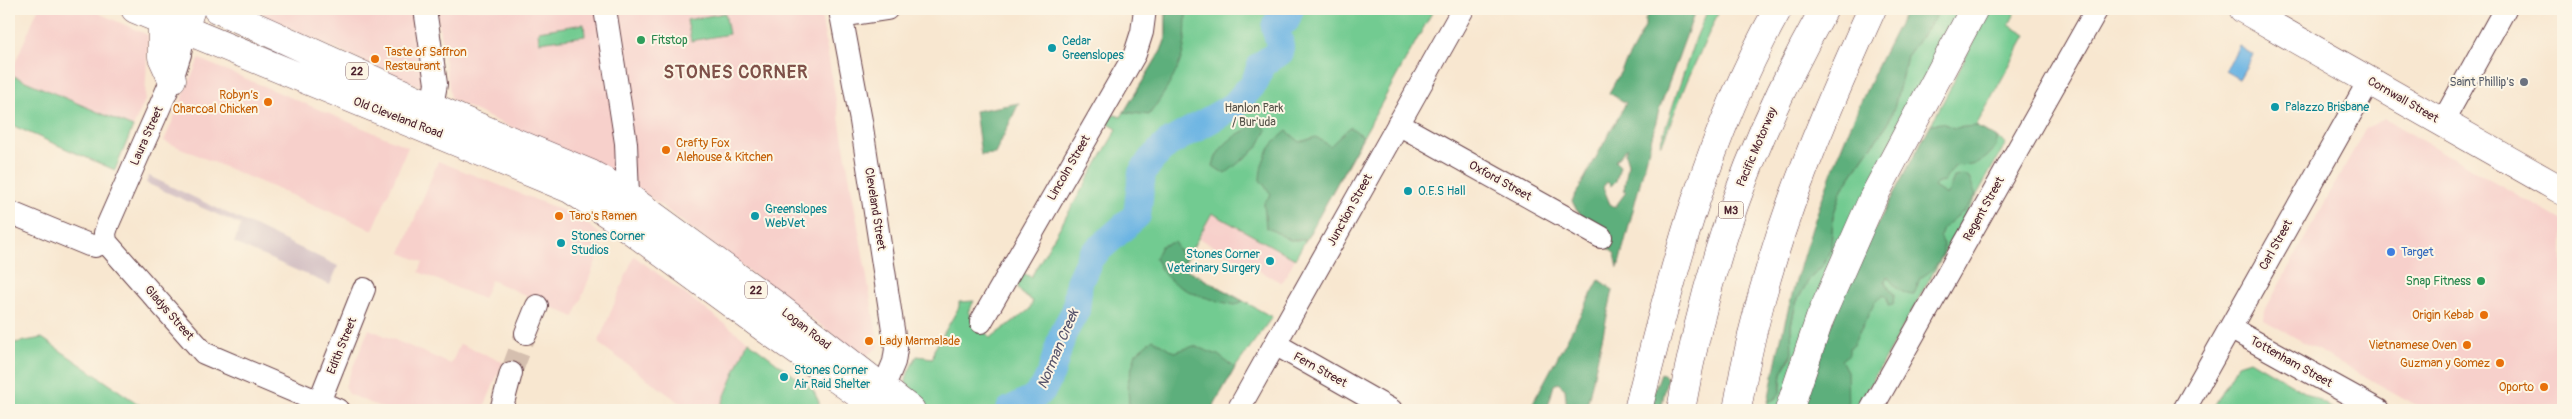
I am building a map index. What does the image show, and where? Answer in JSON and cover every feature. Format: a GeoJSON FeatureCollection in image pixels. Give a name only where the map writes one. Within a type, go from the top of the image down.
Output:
{"type":"FeatureCollection","features":[{"type":"Feature","properties":{"kind":"main road","name":"Old Cleveland Road"},"geometry":{"type":"LineString","coordinates":[[135,9],[180,17],[570,189],[651,245]]}},
{"type":"Feature","properties":{"kind":"main road"},"geometry":{"type":"LineString","coordinates":[[1638,410],[1682,240],[1713,147],[1778,9]]}},
{"type":"Feature","properties":{"kind":"main road","name":"Pacific Motorway"},"geometry":{"type":"LineString","coordinates":[[1681,410],[1700,316],[1732,206],[1759,139],[1824,9]]}},
{"type":"Feature","properties":{"kind":"main road"},"geometry":{"type":"LineString","coordinates":[[1737,410],[1751,338],[1782,225],[1827,107],[1872,9]]}},
{"type":"Feature","properties":{"kind":"main road"},"geometry":{"type":"LineString","coordinates":[[1789,410],[1817,325],[1866,214],[1888,167],[1974,9]]}},
{"type":"Feature","properties":{"kind":"main road","name":"Cornwall Street"},"geometry":{"type":"LineString","coordinates":[[2243,9],[2563,190]]}},
{"type":"Feature","properties":{"kind":"main road","name":"Old Cleveland Road"},"geometry":{"type":"LineString","coordinates":[[230,12],[432,106],[591,174],[628,195]]}},
{"type":"Feature","properties":{"kind":"main road"},"geometry":{"type":"LineString","coordinates":[[172,79],[162,58],[180,17]]}},
{"type":"Feature","properties":{"kind":"main road","name":"Logan Road"},"geometry":{"type":"LineString","coordinates":[[628,195],[766,297],[880,402]]}},
{"type":"Feature","properties":{"kind":"main road","name":"Logan Road"},"geometry":{"type":"LineString","coordinates":[[651,245],[880,402],[911,410]]}},
{"type":"Feature","properties":{"kind":"street"},"geometry":{"type":"LineString","coordinates":[[425,9],[436,84],[432,106]]}},
{"type":"Feature","properties":{"kind":"street"},"geometry":{"type":"LineString","coordinates":[[605,9],[626,143],[628,195],[634,214],[648,228],[651,245]]}},
{"type":"Feature","properties":{"kind":"street"},"geometry":{"type":"LineString","coordinates":[[841,12],[887,9]]}},
{"type":"Feature","properties":{"kind":"street","name":"Lincoln Street"},"geometry":{"type":"LineString","coordinates":[[981,322],[1135,54],[1142,32],[1145,9]]}},
{"type":"Feature","properties":{"kind":"street","name":"Junction Street"},"geometry":{"type":"LineString","coordinates":[[1238,410],[1463,9]]}},
{"type":"Feature","properties":{"kind":"street","name":"Regent Street"},"geometry":{"type":"LineString","coordinates":[[1871,410],[2097,9]]}},
{"type":"Feature","properties":{"kind":"street"},"geometry":{"type":"LineString","coordinates":[[2442,123],[2505,9]]}},
{"type":"Feature","properties":{"kind":"street","name":"Cleveland Street"},"geometry":{"type":"LineString","coordinates":[[841,12],[861,121],[896,343],[894,362],[880,402]]}},
{"type":"Feature","properties":{"kind":"street","name":"Laura Street"},"geometry":{"type":"LineString","coordinates":[[106,242],[105,233],[108,224],[172,79]]}},
{"type":"Feature","properties":{"kind":"street","name":"Carl Street"},"geometry":{"type":"LineString","coordinates":[[2184,410],[2369,81]]}},
{"type":"Feature","properties":{"kind":"street","name":"Oxford Street"},"geometry":{"type":"LineString","coordinates":[[1398,124],[1601,237]]}},
{"type":"Feature","properties":{"kind":"street"},"geometry":{"type":"LineString","coordinates":[[9,212],[89,245],[95,246],[106,242]]}},
{"type":"Feature","properties":{"kind":"street","name":"Gladys Street"},"geometry":{"type":"LineString","coordinates":[[106,242],[204,353],[328,406]]}},
{"type":"Feature","properties":{"kind":"street","name":"Edith Street"},"geometry":{"type":"LineString","coordinates":[[328,406],[364,289]]}},
{"type":"Feature","properties":{"kind":"street"},"geometry":{"type":"LineString","coordinates":[[526,333],[537,306]]}},
{"type":"Feature","properties":{"kind":"street","name":"Tottenham Street"},"geometry":{"type":"LineString","coordinates":[[2230,328],[2378,410]]}},
{"type":"Feature","properties":{"kind":"street","name":"Fern Street"},"geometry":{"type":"LineString","coordinates":[[1275,344],[1391,410]]}},
{"type":"Feature","properties":{"kind":"street"},"geometry":{"type":"LineString","coordinates":[[501,410],[511,373]]}},
{"type":"Feature","properties":{"kind":"shaded area"},"geometry":{"type":"Polygon","coordinates":[[[38,9],[89,9],[148,35],[145,100],[133,127],[10,75],[38,9]]]}},
{"type":"Feature","properties":{"kind":"shaded area"},"geometry":{"type":"Polygon","coordinates":[[[260,9],[411,9],[424,88],[267,19],[260,9]]]}},
{"type":"Feature","properties":{"kind":"shaded area"},"geometry":{"type":"Polygon","coordinates":[[[436,9],[820,9],[879,346],[864,358],[639,189],[451,99],[436,9]]]}},
{"type":"Feature","properties":{"kind":"shaded area"},"geometry":{"type":"Polygon","coordinates":[[[199,59],[408,147],[373,230],[164,141],[199,59]]]}},
{"type":"Feature","properties":{"kind":"shaded area"},"geometry":{"type":"Polygon","coordinates":[[[2385,119],[2563,221],[2563,410],[2425,410],[2264,320],[2265,310],[2366,128],[2385,119]]]}},
{"type":"Feature","properties":{"kind":"shaded area"},"geometry":{"type":"Polygon","coordinates":[[[438,161],[577,216],[605,238],[574,317],[491,280],[483,299],[419,272],[423,262],[401,253],[438,161]]]}},
{"type":"Feature","properties":{"kind":"shaded area"},"geometry":{"type":"Polygon","coordinates":[[[149,176],[338,266],[330,285],[234,243],[241,225],[146,183],[149,176]]]}},
{"type":"Feature","properties":{"kind":"shaded area"},"geometry":{"type":"Polygon","coordinates":[[[1212,213],[1295,259],[1282,283],[1198,238],[1212,213]]]}},
{"type":"Feature","properties":{"kind":"shaded area"},"geometry":{"type":"Polygon","coordinates":[[[634,256],[748,341],[719,410],[690,410],[598,343],[634,256]]]}},
{"type":"Feature","properties":{"kind":"shaded area"},"geometry":{"type":"Polygon","coordinates":[[[369,329],[451,364],[460,344],[503,362],[483,410],[387,410],[349,394],[345,386],[369,329]]]}},
{"type":"Feature","properties":{"kind":"green space","name":"Hanlon Park / Bur'uda"},"geometry":{"type":"Polygon","coordinates":[[[1166,9],[1434,9],[1295,259],[1212,213],[1182,267],[1272,317],[1235,368],[1211,410],[930,410],[909,392],[907,387],[907,375],[917,356],[933,358],[934,350],[959,307],[959,302],[974,301],[968,312],[990,338],[1029,310],[1033,301],[1019,289],[1017,281],[1019,271],[1031,277],[1117,129],[1105,122],[1109,113],[1121,117],[1161,51],[1166,38],[1166,9]]]}},
{"type":"Feature","properties":{"kind":"green space"},"geometry":{"type":"Polygon","coordinates":[[[1166,9],[1187,9],[1185,40],[1177,70],[1167,89],[1149,115],[1124,112],[1161,51],[1166,38],[1166,9]]]}},
{"type":"Feature","properties":{"kind":"green space"},"geometry":{"type":"Polygon","coordinates":[[[1650,9],[1665,9],[1666,14],[1670,15],[1674,9],[1696,9],[1659,110],[1618,268],[1615,254],[1607,247],[1607,240],[1577,211],[1572,201],[1626,103],[1609,93],[1645,27],[1645,20],[1650,9]],[[1628,147],[1615,161],[1620,166],[1616,181],[1611,186],[1607,182],[1603,187],[1610,204],[1615,207],[1626,192],[1624,190],[1628,164],[1625,154],[1628,147]]]}},
{"type":"Feature","properties":{"kind":"green space"},"geometry":{"type":"Polygon","coordinates":[[[1708,9],[1720,9],[1687,81],[1662,144],[1660,144],[1693,45],[1708,9]]]}},
{"type":"Feature","properties":{"kind":"green space"},"geometry":{"type":"Polygon","coordinates":[[[1907,9],[1941,9],[1907,56],[1894,108],[1888,123],[1842,189],[1833,216],[1831,248],[1824,264],[1808,281],[1796,303],[1791,325],[1792,353],[1782,373],[1780,393],[1775,399],[1768,402],[1778,350],[1791,299],[1805,249],[1822,200],[1840,151],[1861,103],[1907,9]]]}},
{"type":"Feature","properties":{"kind":"green space"},"geometry":{"type":"Polygon","coordinates":[[[1941,9],[1961,9],[1778,410],[1766,410],[1768,402],[1781,389],[1782,373],[1791,357],[1791,325],[1796,303],[1808,281],[1824,264],[1831,248],[1833,216],[1842,189],[1888,123],[1894,108],[1907,56],[1941,9]]]}},
{"type":"Feature","properties":{"kind":"green space"},"geometry":{"type":"Polygon","coordinates":[[[1989,9],[2017,9],[2009,25],[2026,35],[1976,126],[2006,143],[1856,410],[1800,410],[1847,281],[1952,85],[1989,9]]]}},
{"type":"Feature","properties":{"kind":"green space"},"geometry":{"type":"Polygon","coordinates":[[[725,13],[729,34],[691,41],[687,20],[725,13]]]}},
{"type":"Feature","properties":{"kind":"green space"},"geometry":{"type":"Polygon","coordinates":[[[584,24],[585,36],[539,42],[538,31],[584,24]]]}},
{"type":"Feature","properties":{"kind":"green space"},"geometry":{"type":"Polygon","coordinates":[[[9,74],[133,127],[115,170],[9,124],[9,74]]]}},
{"type":"Feature","properties":{"kind":"green space"},"geometry":{"type":"Polygon","coordinates":[[[1019,103],[995,154],[981,155],[975,111],[1019,103]]]}},
{"type":"Feature","properties":{"kind":"green space"},"geometry":{"type":"Polygon","coordinates":[[[1259,123],[1267,130],[1258,147],[1225,174],[1213,166],[1219,151],[1224,145],[1237,135],[1259,123]]]}},
{"type":"Feature","properties":{"kind":"green space"},"geometry":{"type":"Polygon","coordinates":[[[1942,123],[1954,128],[1976,126],[1997,138],[1993,151],[1985,158],[1976,164],[1955,166],[1944,181],[1938,182],[1934,187],[1947,195],[1954,177],[1963,175],[1969,178],[1976,195],[1965,210],[1943,228],[1940,236],[1943,242],[1942,255],[1936,266],[1920,278],[1914,295],[1909,295],[1902,291],[1887,276],[1885,281],[1894,295],[1893,305],[1888,306],[1887,297],[1884,295],[1876,300],[1853,345],[1849,348],[1849,354],[1841,360],[1847,371],[1848,410],[1800,410],[1847,281],[1931,124],[1942,123]]]}},
{"type":"Feature","properties":{"kind":"green space"},"geometry":{"type":"Polygon","coordinates":[[[1350,127],[1363,136],[1306,240],[1290,240],[1266,227],[1264,203],[1271,194],[1260,180],[1264,158],[1271,146],[1287,131],[1300,142],[1316,137],[1330,146],[1350,127]]]}},
{"type":"Feature","properties":{"kind":"green space"},"geometry":{"type":"Polygon","coordinates":[[[1174,242],[1186,261],[1182,267],[1243,301],[1235,305],[1217,301],[1188,291],[1172,281],[1164,273],[1155,258],[1161,246],[1174,242]]]}},
{"type":"Feature","properties":{"kind":"green space"},"geometry":{"type":"Polygon","coordinates":[[[1599,280],[1613,290],[1586,410],[1567,410],[1565,389],[1558,383],[1554,385],[1547,410],[1529,410],[1599,280]]]}},
{"type":"Feature","properties":{"kind":"green space"},"geometry":{"type":"Polygon","coordinates":[[[42,338],[147,410],[9,410],[9,344],[42,338]]]}},
{"type":"Feature","properties":{"kind":"green space"},"geometry":{"type":"Polygon","coordinates":[[[1153,339],[1174,352],[1194,346],[1218,355],[1235,368],[1211,410],[1129,410],[1128,382],[1136,353],[1153,339]]]}},
{"type":"Feature","properties":{"kind":"green space"},"geometry":{"type":"Polygon","coordinates":[[[748,341],[813,390],[819,402],[819,410],[719,410],[748,341]]]}},
{"type":"Feature","properties":{"kind":"green space"},"geometry":{"type":"Polygon","coordinates":[[[2250,360],[2335,410],[2212,410],[2238,364],[2250,360]]]}},
{"type":"Feature","properties":{"kind":"green space"},"geometry":{"type":"Polygon","coordinates":[[[1661,373],[1667,378],[1661,410],[1647,410],[1661,373]]]}},
{"type":"Feature","properties":{"kind":"water"},"geometry":{"type":"Polygon","coordinates":[[[2239,46],[2253,55],[2239,79],[2225,71],[2239,46]]]}},
{"type":"Feature","properties":{"kind":"waterway","name":"Norman Creek"},"geometry":{"type":"LineString","coordinates":[[1010,410],[1032,399],[1043,389],[1051,373],[1063,333],[1076,310],[1079,282],[1091,256],[1137,215],[1142,173],[1151,160],[1167,144],[1234,106],[1255,82],[1261,65],[1280,52],[1280,44],[1275,27],[1277,23],[1286,20],[1290,9]]}},
{"type":"Feature","properties":{"kind":"tunnel"},"geometry":{"type":"LineString","coordinates":[[511,373],[526,333]]}},
{"type":"Feature","properties":{"kind":"place","name":"Fitstop"},"geometry":{"type":"Point","coordinates":[641,40]}},
{"type":"Feature","properties":{"kind":"place","name":"Cedar Greenslopes"},"geometry":{"type":"Point","coordinates":[1052,48]}},
{"type":"Feature","properties":{"kind":"place","name":"Taste of Saffron Restaurant"},"geometry":{"type":"Point","coordinates":[375,59]}},
{"type":"Feature","properties":{"kind":"place","name":"Saint Phillip's"},"geometry":{"type":"Point","coordinates":[2524,82]}},
{"type":"Feature","properties":{"kind":"place","name":"Robyn’s Charcoal Chicken"},"geometry":{"type":"Point","coordinates":[268,102]}},
{"type":"Feature","properties":{"kind":"place","name":"Palazzo Brisbane"},"geometry":{"type":"Point","coordinates":[2275,107]}},
{"type":"Feature","properties":{"kind":"place","name":"Crafty Fox Alehouse & Kitchen"},"geometry":{"type":"Point","coordinates":[666,150]}},
{"type":"Feature","properties":{"kind":"place","name":"O.E.S Hall"},"geometry":{"type":"Point","coordinates":[1408,191]}},
{"type":"Feature","properties":{"kind":"place","name":"Taro's Ramen"},"geometry":{"type":"Point","coordinates":[559,216]}},
{"type":"Feature","properties":{"kind":"place","name":"Greenslopes WebVet"},"geometry":{"type":"Point","coordinates":[755,216]}},
{"type":"Feature","properties":{"kind":"place","name":"Stones Corner Studios"},"geometry":{"type":"Point","coordinates":[561,243]}},
{"type":"Feature","properties":{"kind":"place","name":"Target"},"geometry":{"type":"Point","coordinates":[2391,252]}},
{"type":"Feature","properties":{"kind":"place","name":"Stones Corner Veterinary Surgery"},"geometry":{"type":"Point","coordinates":[1270,261]}},
{"type":"Feature","properties":{"kind":"place","name":"Snap Fitness"},"geometry":{"type":"Point","coordinates":[2481,281]}},
{"type":"Feature","properties":{"kind":"place","name":"Origin Kebab"},"geometry":{"type":"Point","coordinates":[2484,315]}},
{"type":"Feature","properties":{"kind":"place","name":"Lady Marmalade"},"geometry":{"type":"Point","coordinates":[869,341]}},
{"type":"Feature","properties":{"kind":"place","name":"Vietnamese Oven"},"geometry":{"type":"Point","coordinates":[2467,345]}},
{"type":"Feature","properties":{"kind":"place","name":"Guzman y Gomez"},"geometry":{"type":"Point","coordinates":[2500,363]}},
{"type":"Feature","properties":{"kind":"place","name":"Stones Corner Air Raid Shelter"},"geometry":{"type":"Point","coordinates":[784,377]}},
{"type":"Feature","properties":{"kind":"place","name":"Oporto"},"geometry":{"type":"Point","coordinates":[2544,387]}},
{"type":"Feature","properties":{"kind":"district","name":"STONES CORNER"},"geometry":{"type":"Point","coordinates":[736,72]}}]}
